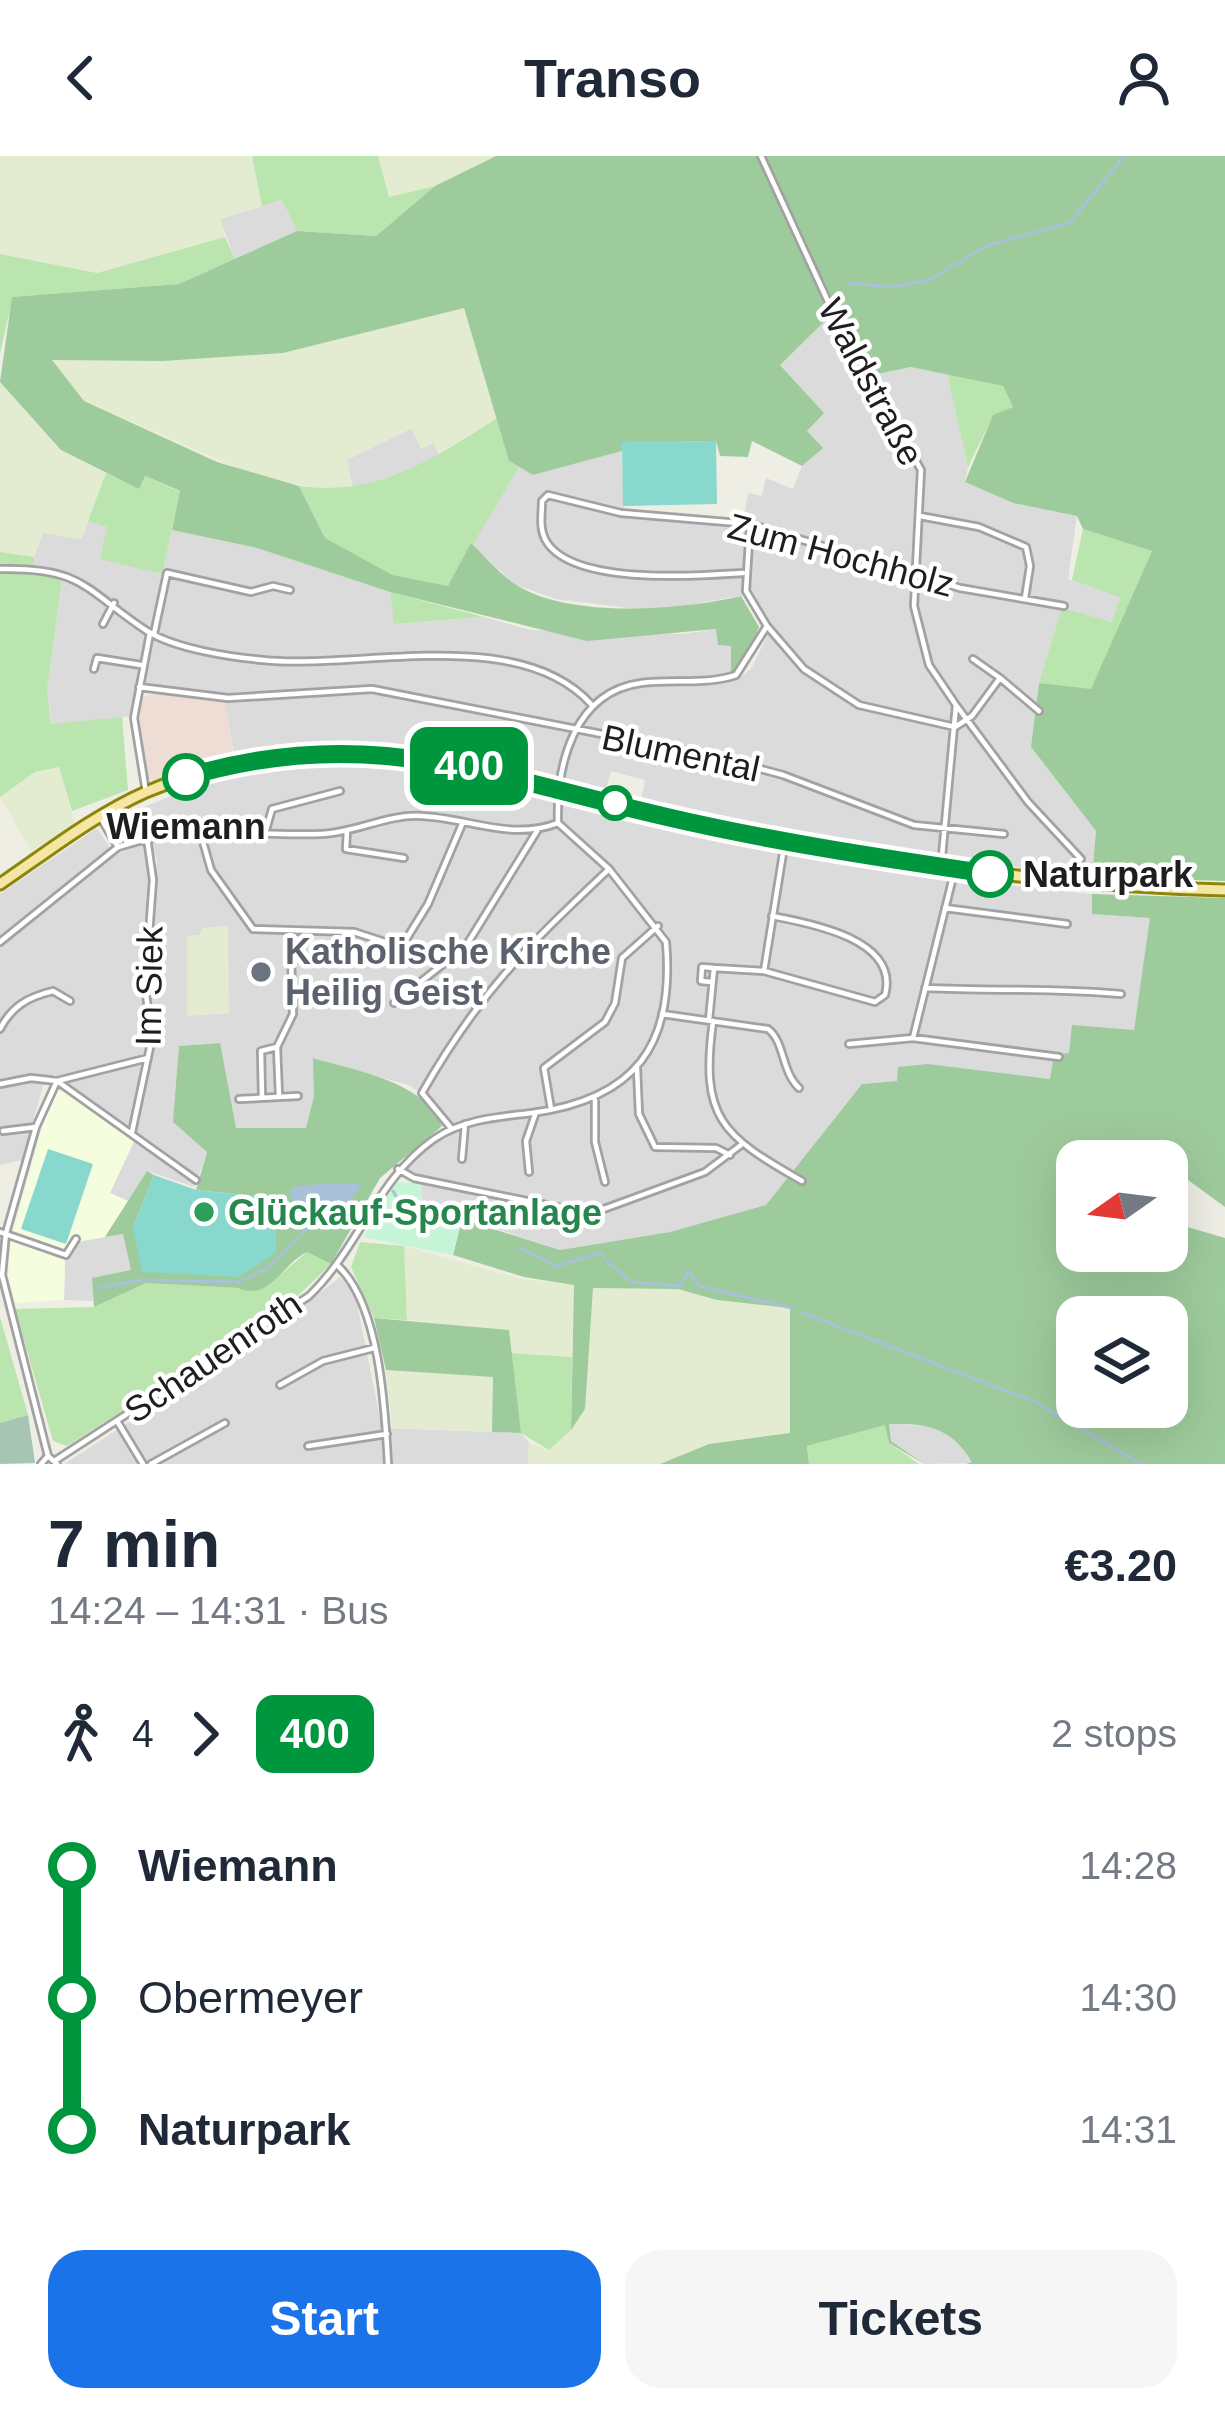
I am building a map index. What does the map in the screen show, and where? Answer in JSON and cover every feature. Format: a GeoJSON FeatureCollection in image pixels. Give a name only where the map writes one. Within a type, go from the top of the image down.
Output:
{"type":"FeatureCollection","features":[{"type":"Feature","properties":{"kind":"main road"},"geometry":{"type":"LineString","coordinates":[[0,884],[146,792],[232,764],[329,751],[422,757],[785,841],[940,867],[1072,884],[1225,890]]}},
{"type":"Feature","properties":{"kind":"street","name":"Waldstraße"},"geometry":{"type":"LineString","coordinates":[[761,156],[810,266],[919,463],[914,606],[928,665],[1028,802],[1081,859]]}},
{"type":"Feature","properties":{"kind":"street","name":"Zum Hochholz"},"geometry":{"type":"LineString","coordinates":[[743,573],[701,576],[584,567],[555,553],[546,542],[542,501],[548,495],[620,513],[750,524],[959,588],[1064,606]]}},
{"type":"Feature","properties":{"kind":"street"},"geometry":{"type":"LineString","coordinates":[[920,516],[979,527],[1026,547],[1030,566],[1025,599]]}},
{"type":"Feature","properties":{"kind":"street"},"geometry":{"type":"LineString","coordinates":[[750,524],[743,573],[746,590],[767,626],[804,669],[843,698],[888,715],[955,727],[970,717],[1000,678]]}},
{"type":"Feature","properties":{"kind":"street"},"geometry":{"type":"LineString","coordinates":[[0,568],[78,579],[152,633],[265,660],[430,657],[524,665],[575,686],[591,704]]}},
{"type":"Feature","properties":{"kind":"street"},"geometry":{"type":"LineString","coordinates":[[146,792],[135,742],[141,665],[167,573],[251,592],[273,586],[290,590]]}},
{"type":"Feature","properties":{"kind":"street"},"geometry":{"type":"LineString","coordinates":[[103,624],[114,603]]}},
{"type":"Feature","properties":{"kind":"street"},"geometry":{"type":"LineString","coordinates":[[730,1156],[716,1148],[655,1147],[639,1114],[637,1068],[662,1014],[667,949],[658,926],[609,868],[558,824],[558,788],[574,731],[591,704],[638,683],[736,675],[767,626]]}},
{"type":"Feature","properties":{"kind":"street"},"geometry":{"type":"LineString","coordinates":[[94,669],[97,658],[141,665]]}},
{"type":"Feature","properties":{"kind":"street"},"geometry":{"type":"LineString","coordinates":[[973,659],[1039,711]]}},
{"type":"Feature","properties":{"kind":"street","name":"Blumental"},"geometry":{"type":"LineString","coordinates":[[139,687],[228,698],[372,689],[709,754],[783,775],[887,817],[1004,834]]}},
{"type":"Feature","properties":{"kind":"street"},"geometry":{"type":"LineString","coordinates":[[940,867],[956,705]]}},
{"type":"Feature","properties":{"kind":"street"},"geometry":{"type":"LineString","coordinates":[[266,830],[272,809],[340,791]]}},
{"type":"Feature","properties":{"kind":"street"},"geometry":{"type":"LineString","coordinates":[[0,942],[118,847],[147,838],[200,831],[347,830],[419,815],[537,831],[558,824]]}},
{"type":"Feature","properties":{"kind":"street"},"geometry":{"type":"LineString","coordinates":[[100,817],[118,847]]}},
{"type":"Feature","properties":{"kind":"street"},"geometry":{"type":"LineString","coordinates":[[401,946],[428,904],[463,822]]}},
{"type":"Feature","properties":{"kind":"street"},"geometry":{"type":"LineString","coordinates":[[347,830],[346,849],[404,858]]}},
{"type":"Feature","properties":{"kind":"street"},"geometry":{"type":"LineString","coordinates":[[200,831],[211,870],[248,925],[354,932],[446,962]]}},
{"type":"Feature","properties":{"kind":"street"},"geometry":{"type":"LineString","coordinates":[[394,1003],[466,946],[537,831]]}},
{"type":"Feature","properties":{"kind":"street","name":"Im Siek"},"geometry":{"type":"LineString","coordinates":[[132,1132],[152,1038],[145,987],[153,869],[147,838]]}},
{"type":"Feature","properties":{"kind":"street"},"geometry":{"type":"LineString","coordinates":[[764,971],[785,841]]}},
{"type":"Feature","properties":{"kind":"street"},"geometry":{"type":"LineString","coordinates":[[609,868],[522,949],[480,998],[422,1093],[451,1128],[595,1100],[637,1068]]}},
{"type":"Feature","properties":{"kind":"street"},"geometry":{"type":"LineString","coordinates":[[913,1038],[955,869]]}},
{"type":"Feature","properties":{"kind":"street"},"geometry":{"type":"LineString","coordinates":[[945,908],[1066,925]]}},
{"type":"Feature","properties":{"kind":"street"},"geometry":{"type":"LineString","coordinates":[[713,982],[701,981],[702,967],[764,971],[875,1003],[888,986],[881,962],[868,950],[810,924],[772,916]]}},
{"type":"Feature","properties":{"kind":"street"},"geometry":{"type":"LineString","coordinates":[[551,1109],[544,1069],[605,1022],[616,1003],[622,958],[658,926]]}},
{"type":"Feature","properties":{"kind":"street"},"geometry":{"type":"LineString","coordinates":[[279,1096],[277,1047],[292,1014],[286,930]]}},
{"type":"Feature","properties":{"kind":"street"},"geometry":{"type":"LineString","coordinates":[[714,968],[708,1089],[716,1115],[741,1145],[802,1181]]}},
{"type":"Feature","properties":{"kind":"street"},"geometry":{"type":"LineString","coordinates":[[925,988],[1031,993],[1046,987],[1121,994]]}},
{"type":"Feature","properties":{"kind":"street"},"geometry":{"type":"LineString","coordinates":[[0,1029],[11,1011],[34,996],[53,991],[70,1001]]}},
{"type":"Feature","properties":{"kind":"street"},"geometry":{"type":"LineString","coordinates":[[662,1014],[774,1032],[787,1074],[799,1088]]}},
{"type":"Feature","properties":{"kind":"street"},"geometry":{"type":"LineString","coordinates":[[850,1044],[913,1038],[1059,1057]]}},
{"type":"Feature","properties":{"kind":"street"},"geometry":{"type":"LineString","coordinates":[[262,1097],[261,1051],[277,1047]]}},
{"type":"Feature","properties":{"kind":"street"},"geometry":{"type":"LineString","coordinates":[[0,1084],[60,1079],[148,1058]]}},
{"type":"Feature","properties":{"kind":"street"},"geometry":{"type":"LineString","coordinates":[[56,1462],[48,1456],[2,1275],[3,1232],[36,1127],[60,1079]]}},
{"type":"Feature","properties":{"kind":"street"},"geometry":{"type":"LineString","coordinates":[[60,1079],[196,1180]]}},
{"type":"Feature","properties":{"kind":"street"},"geometry":{"type":"LineString","coordinates":[[238,1099],[298,1096]]}},
{"type":"Feature","properties":{"kind":"street"},"geometry":{"type":"LineString","coordinates":[[595,1100],[595,1142],[605,1182]]}},
{"type":"Feature","properties":{"kind":"street"},"geometry":{"type":"LineString","coordinates":[[529,1172],[526,1141],[536,1112]]}},
{"type":"Feature","properties":{"kind":"street"},"geometry":{"type":"LineString","coordinates":[[462,1159],[465,1124]]}},
{"type":"Feature","properties":{"kind":"street"},"geometry":{"type":"LineString","coordinates":[[3,1131],[36,1127]]}},
{"type":"Feature","properties":{"kind":"street","name":"Schauenroth"},"geometry":{"type":"LineString","coordinates":[[56,1462],[288,1312],[338,1266],[398,1169],[451,1128]]}},
{"type":"Feature","properties":{"kind":"street"},"geometry":{"type":"LineString","coordinates":[[398,1169],[415,1178],[538,1204],[601,1210],[673,1186],[730,1156],[741,1145]]}},
{"type":"Feature","properties":{"kind":"street"},"geometry":{"type":"LineString","coordinates":[[3,1232],[66,1255],[76,1239]]}},
{"type":"Feature","properties":{"kind":"street"},"geometry":{"type":"LineString","coordinates":[[338,1266],[356,1288],[374,1348],[388,1464]]}},
{"type":"Feature","properties":{"kind":"street"},"geometry":{"type":"LineString","coordinates":[[280,1385],[323,1361],[374,1348]]}},
{"type":"Feature","properties":{"kind":"street"},"geometry":{"type":"LineString","coordinates":[[117,1421],[147,1464],[225,1423]]}},
{"type":"Feature","properties":{"kind":"street"},"geometry":{"type":"LineString","coordinates":[[308,1446],[387,1434]]}},
{"type":"Feature","properties":{"kind":"street"},"geometry":{"type":"LineString","coordinates":[[40,1464],[48,1456]]}},
{"type":"Feature","properties":{"kind":"shaded area"},"geometry":{"type":"Polygon","coordinates":[[[0,156],[252,156],[262,206],[221,219],[225,237],[97,273],[0,254],[0,156]]]}},
{"type":"Feature","properties":{"kind":"shaded area"},"geometry":{"type":"Polygon","coordinates":[[[378,156],[496,156],[435,186],[388,197],[378,156]]]}},
{"type":"Feature","properties":{"kind":"shaded area"},"geometry":{"type":"Polygon","coordinates":[[[282,200],[297,231],[235,259],[220,219],[282,200]]]}},
{"type":"Feature","properties":{"kind":"shaded area"},"geometry":{"type":"Polygon","coordinates":[[[465,308],[499,416],[439,455],[434,443],[421,449],[411,428],[347,460],[353,488],[337,491],[260,478],[84,401],[51,359],[163,361],[283,353],[465,308]]]}},
{"type":"Feature","properties":{"kind":"shaded area"},"geometry":{"type":"Polygon","coordinates":[[[835,310],[872,375],[911,367],[947,374],[968,467],[965,482],[1013,503],[1077,516],[1068,579],[1120,596],[1113,622],[1062,609],[1039,683],[1031,747],[1096,831],[1092,877],[879,849],[640,805],[645,780],[611,771],[604,796],[421,747],[333,742],[234,755],[223,694],[136,683],[131,716],[52,725],[47,690],[62,581],[33,573],[34,557],[43,533],[81,539],[88,521],[108,526],[161,574],[172,530],[257,548],[390,592],[395,624],[484,617],[530,630],[683,634],[717,629],[731,646],[731,680],[737,679],[751,669],[772,626],[751,594],[654,611],[556,599],[514,584],[471,543],[519,467],[533,475],[622,451],[624,515],[742,527],[748,493],[762,496],[766,478],[793,489],[802,466],[822,448],[807,431],[823,413],[780,365],[835,310]]]}},
{"type":"Feature","properties":{"kind":"shaded area"},"geometry":{"type":"Polygon","coordinates":[[[0,382],[61,450],[106,473],[82,539],[43,533],[34,557],[0,552],[0,382]]]}},
{"type":"Feature","properties":{"kind":"shaded area"},"geometry":{"type":"Polygon","coordinates":[[[412,428],[434,443],[439,455],[418,468],[353,488],[347,460],[412,428]]]}},
{"type":"Feature","properties":{"kind":"shaded area"},"geometry":{"type":"Polygon","coordinates":[[[716,441],[717,504],[623,506],[622,442],[716,441]]]}},
{"type":"Feature","properties":{"kind":"shaded area"},"geometry":{"type":"Polygon","coordinates":[[[160,693],[225,700],[233,755],[154,781],[147,778],[139,727],[141,697],[160,693]]]}},
{"type":"Feature","properties":{"kind":"shaded area"},"geometry":{"type":"Polygon","coordinates":[[[311,761],[424,766],[739,842],[958,880],[1092,894],[1093,914],[1151,918],[1134,1031],[1069,1054],[1050,1079],[928,1064],[897,1081],[862,1084],[766,1205],[670,1232],[560,1250],[447,1212],[423,1210],[420,1178],[408,1173],[407,1165],[455,1129],[428,1096],[408,1085],[314,1058],[314,1096],[306,1128],[235,1128],[219,1043],[179,1046],[207,1151],[195,1187],[147,1171],[128,1201],[110,1193],[138,1133],[55,1074],[43,1086],[22,1160],[0,1165],[0,894],[97,828],[115,855],[142,843],[146,847],[152,923],[157,861],[150,834],[121,841],[112,820],[218,777],[311,761]],[[199,935],[187,936],[187,1015],[229,1013],[199,935]]]}},
{"type":"Feature","properties":{"kind":"shaded area"},"geometry":{"type":"Polygon","coordinates":[[[59,767],[75,825],[31,851],[0,797],[35,772],[59,767]]]}},
{"type":"Feature","properties":{"kind":"shaded area"},"geometry":{"type":"Polygon","coordinates":[[[228,926],[229,1013],[187,1016],[187,936],[199,935],[202,928],[228,926]]]}},
{"type":"Feature","properties":{"kind":"shaded area"},"geometry":{"type":"Polygon","coordinates":[[[64,1090],[136,1137],[110,1193],[128,1201],[105,1237],[77,1242],[65,1260],[64,1300],[15,1303],[8,1277],[10,1242],[45,1117],[56,1092],[64,1090]]]}},
{"type":"Feature","properties":{"kind":"shaded area"},"geometry":{"type":"Polygon","coordinates":[[[48,1149],[93,1164],[66,1244],[21,1229],[48,1149]]]}},
{"type":"Feature","properties":{"kind":"shaded area","name":"Glückauf-Sportanlage"},"geometry":{"type":"Polygon","coordinates":[[[154,1175],[196,1190],[263,1197],[276,1232],[276,1253],[239,1277],[142,1272],[133,1227],[154,1175]]]}},
{"type":"Feature","properties":{"kind":"shaded area"},"geometry":{"type":"Polygon","coordinates":[[[395,1182],[420,1183],[423,1209],[462,1219],[453,1255],[363,1237],[395,1182]]]}},
{"type":"Feature","properties":{"kind":"shaded area"},"geometry":{"type":"Polygon","coordinates":[[[362,1183],[337,1223],[316,1230],[299,1217],[290,1194],[293,1187],[362,1183]]]}},
{"type":"Feature","properties":{"kind":"shaded area"},"geometry":{"type":"Polygon","coordinates":[[[123,1234],[131,1270],[93,1278],[93,1301],[64,1300],[65,1260],[77,1242],[123,1234]]]}},
{"type":"Feature","properties":{"kind":"shaded area"},"geometry":{"type":"Polygon","coordinates":[[[404,1246],[521,1279],[574,1284],[572,1357],[510,1353],[508,1330],[407,1320],[404,1246]]]}},
{"type":"Feature","properties":{"kind":"shaded area"},"geometry":{"type":"Polygon","coordinates":[[[340,1277],[355,1294],[382,1428],[521,1433],[529,1443],[528,1464],[64,1464],[277,1327],[340,1277]]]}},
{"type":"Feature","properties":{"kind":"shaded area"},"geometry":{"type":"Polygon","coordinates":[[[592,1288],[678,1289],[717,1300],[790,1308],[790,1434],[709,1444],[660,1464],[528,1464],[529,1443],[549,1450],[585,1409],[592,1288]]]}},
{"type":"Feature","properties":{"kind":"shaded area"},"geometry":{"type":"Polygon","coordinates":[[[386,1370],[493,1377],[492,1432],[392,1428],[386,1370]]]}},
{"type":"Feature","properties":{"kind":"shaded area"},"geometry":{"type":"Polygon","coordinates":[[[28,1415],[35,1463],[0,1464],[0,1423],[28,1415]]]}},
{"type":"Feature","properties":{"kind":"shaded area"},"geometry":{"type":"Polygon","coordinates":[[[889,1423],[941,1428],[959,1439],[973,1463],[924,1464],[891,1441],[889,1423]]]}},
{"type":"Feature","properties":{"kind":"green space"},"geometry":{"type":"Polygon","coordinates":[[[252,156],[378,156],[389,197],[435,186],[376,236],[297,231],[282,200],[262,206],[252,156]]]}},
{"type":"Feature","properties":{"kind":"green space"},"geometry":{"type":"Polygon","coordinates":[[[496,156],[1225,156],[1225,881],[1092,877],[1096,831],[1031,747],[1039,683],[1091,689],[1152,551],[1083,529],[1077,516],[1013,503],[965,482],[993,415],[1013,407],[1003,386],[911,367],[872,375],[835,311],[780,365],[824,413],[807,431],[823,448],[802,466],[752,441],[748,457],[720,456],[716,441],[622,443],[622,451],[533,475],[509,461],[464,308],[283,353],[163,361],[52,360],[84,401],[217,462],[299,486],[325,538],[393,575],[448,586],[471,543],[512,582],[561,602],[656,608],[741,596],[759,627],[744,663],[731,672],[731,646],[718,645],[716,629],[587,641],[390,592],[257,548],[172,530],[180,491],[145,476],[139,489],[61,450],[0,382],[12,297],[179,284],[297,231],[376,236],[435,186],[496,156]]]}},
{"type":"Feature","properties":{"kind":"green space"},"geometry":{"type":"Polygon","coordinates":[[[225,237],[235,259],[179,284],[13,297],[0,353],[0,254],[97,273],[225,237]]]}},
{"type":"Feature","properties":{"kind":"green space"},"geometry":{"type":"Polygon","coordinates":[[[947,374],[1003,386],[1013,407],[993,416],[968,467],[947,374]]]}},
{"type":"Feature","properties":{"kind":"green space"},"geometry":{"type":"Polygon","coordinates":[[[497,418],[509,461],[519,467],[448,586],[393,575],[325,538],[299,486],[354,486],[404,472],[497,418]]]}},
{"type":"Feature","properties":{"kind":"green space"},"geometry":{"type":"Polygon","coordinates":[[[106,473],[138,488],[145,476],[180,492],[162,574],[100,559],[107,527],[88,521],[106,473]]]}},
{"type":"Feature","properties":{"kind":"green space"},"geometry":{"type":"Polygon","coordinates":[[[1083,529],[1152,551],[1091,690],[1039,683],[1062,608],[1112,622],[1120,597],[1072,580],[1083,529]]]}},
{"type":"Feature","properties":{"kind":"green space"},"geometry":{"type":"Polygon","coordinates":[[[0,552],[34,557],[34,573],[62,580],[47,690],[51,724],[122,717],[128,790],[72,811],[59,767],[35,772],[0,797],[0,552]]]}},
{"type":"Feature","properties":{"kind":"green space"},"geometry":{"type":"Polygon","coordinates":[[[390,592],[484,617],[394,624],[390,592]]]}},
{"type":"Feature","properties":{"kind":"green space"},"geometry":{"type":"Polygon","coordinates":[[[1092,894],[1225,898],[1225,1207],[1188,1180],[1188,1140],[1056,1140],[1056,1272],[1188,1272],[1188,1227],[1225,1238],[1225,1464],[966,1464],[972,1462],[964,1451],[938,1430],[889,1424],[891,1441],[924,1464],[889,1443],[885,1425],[807,1446],[809,1464],[660,1464],[709,1444],[790,1433],[790,1308],[717,1300],[678,1289],[593,1288],[585,1409],[571,1430],[574,1285],[524,1277],[453,1255],[462,1219],[560,1250],[670,1232],[766,1205],[862,1084],[897,1081],[898,1067],[928,1064],[1050,1079],[1054,1054],[1069,1053],[1072,1025],[1134,1030],[1150,918],[1092,914],[1092,894]]]}},
{"type":"Feature","properties":{"kind":"green space"},"geometry":{"type":"Polygon","coordinates":[[[220,1043],[236,1128],[306,1128],[314,1096],[313,1058],[405,1088],[433,1111],[442,1126],[380,1178],[331,1264],[307,1252],[258,1290],[146,1283],[94,1307],[92,1278],[131,1270],[123,1234],[105,1237],[147,1171],[154,1175],[133,1227],[263,1197],[196,1190],[207,1152],[173,1122],[179,1046],[220,1043]]]}},
{"type":"Feature","properties":{"kind":"green space"},"geometry":{"type":"Polygon","coordinates":[[[360,1242],[404,1246],[407,1320],[374,1318],[351,1267],[360,1242]]]}},
{"type":"Feature","properties":{"kind":"green space"},"geometry":{"type":"Polygon","coordinates":[[[307,1252],[331,1264],[285,1308],[67,1446],[53,1441],[15,1309],[94,1307],[146,1283],[238,1288],[280,1275],[307,1252]]]}},
{"type":"Feature","properties":{"kind":"green space"},"geometry":{"type":"Polygon","coordinates":[[[0,1317],[28,1415],[0,1423],[0,1317]]]}},
{"type":"Feature","properties":{"kind":"green space"},"geometry":{"type":"Polygon","coordinates":[[[374,1318],[509,1330],[521,1433],[492,1432],[493,1377],[386,1370],[374,1318]]]}},
{"type":"Feature","properties":{"kind":"green space"},"geometry":{"type":"Polygon","coordinates":[[[510,1353],[572,1357],[571,1430],[549,1450],[521,1433],[510,1353]]]}},
{"type":"Feature","properties":{"kind":"green space"},"geometry":{"type":"Polygon","coordinates":[[[886,1424],[889,1443],[919,1464],[809,1464],[807,1446],[886,1424]]]}},
{"type":"Feature","properties":{"kind":"waterway"},"geometry":{"type":"LineString","coordinates":[[848,283],[892,287],[929,280],[988,245],[1070,223],[1124,156]]}},
{"type":"Feature","properties":{"kind":"waterway"},"geometry":{"type":"LineString","coordinates":[[393,1191],[406,1213],[423,1222]]}},
{"type":"Feature","properties":{"kind":"waterway"},"geometry":{"type":"LineString","coordinates":[[302,1233],[310,1226]]}},
{"type":"Feature","properties":{"kind":"waterway"},"geometry":{"type":"LineString","coordinates":[[98,1288],[140,1280],[239,1282],[269,1267],[299,1237]]}},
{"type":"Feature","properties":{"kind":"waterway"},"geometry":{"type":"LineString","coordinates":[[519,1248],[556,1266],[600,1253],[604,1257]]}},
{"type":"Feature","properties":{"kind":"waterway"},"geometry":{"type":"LineString","coordinates":[[607,1261],[631,1282],[680,1286],[688,1271],[699,1286],[792,1308]]}},
{"type":"Feature","properties":{"kind":"waterway"},"geometry":{"type":"LineString","coordinates":[[803,1313],[1035,1402],[1141,1464]]}},
{"type":"Feature","properties":{"kind":"bus line","name":"400"},"geometry":{"type":"LineString","coordinates":[[186,777],[293,754],[363,751],[422,757],[708,826],[990,874]]}},
{"type":"Feature","properties":{"kind":"place","name":"Wiemann"},"geometry":{"type":"Point","coordinates":[186,777]}},
{"type":"Feature","properties":{"kind":"place","name":"Naturpark"},"geometry":{"type":"Point","coordinates":[990,874]}},
{"type":"Feature","properties":{"kind":"place","name":"Katholische Kirche Heilig Geist"},"geometry":{"type":"Point","coordinates":[261,972]}},
{"type":"Feature","properties":{"kind":"place","name":"Glückauf-Sportanlage"},"geometry":{"type":"Point","coordinates":[204,1212]}}]}
